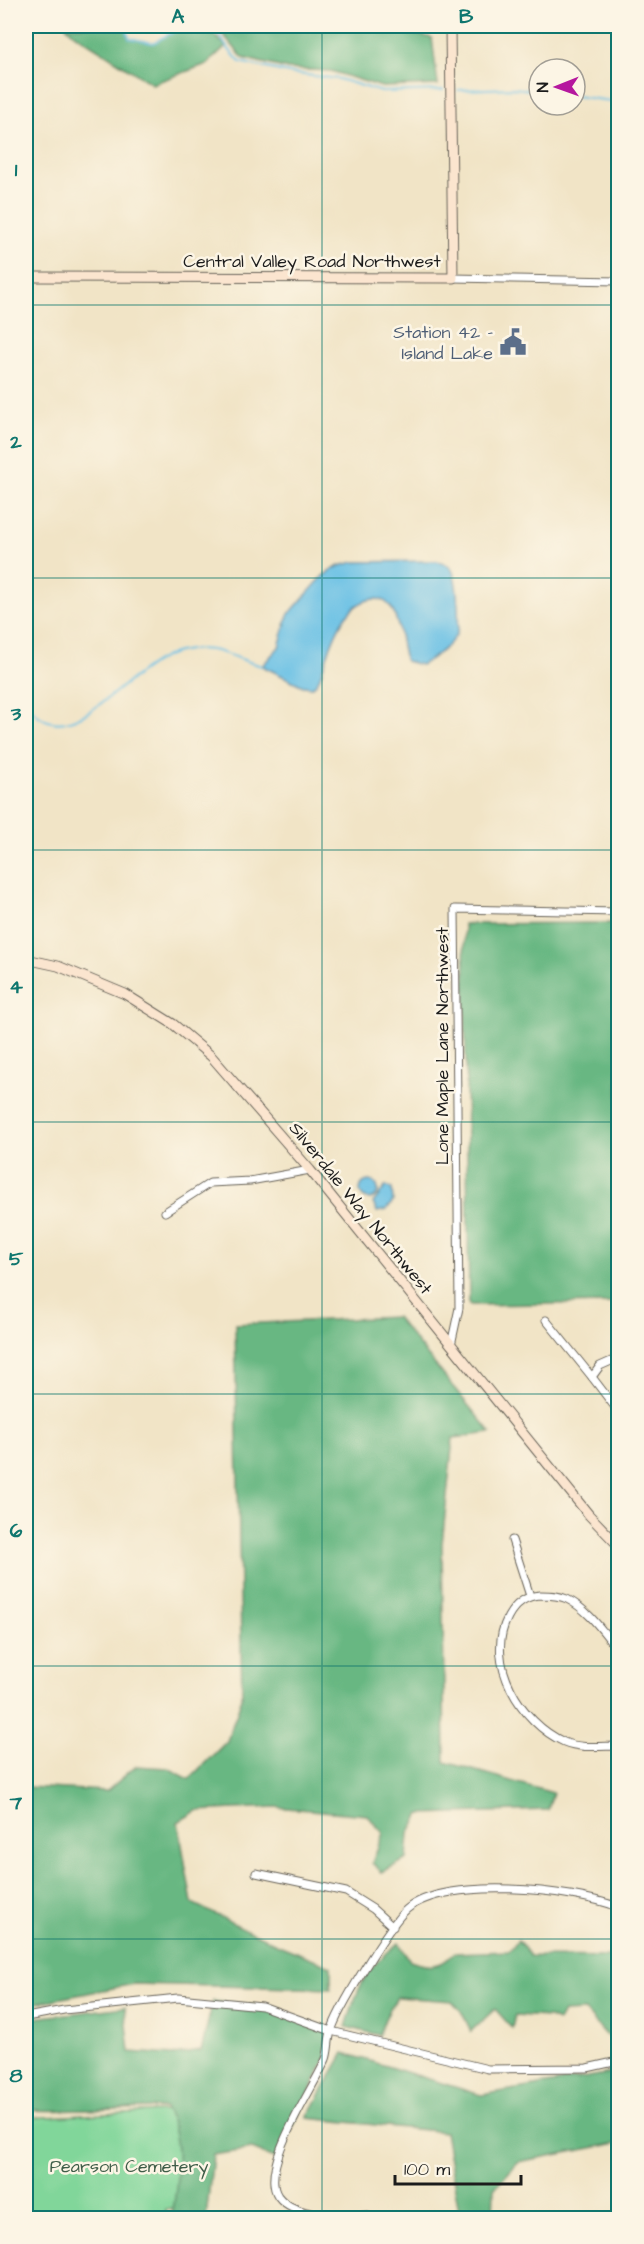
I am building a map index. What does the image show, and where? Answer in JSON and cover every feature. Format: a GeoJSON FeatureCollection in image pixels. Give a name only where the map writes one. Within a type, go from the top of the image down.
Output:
{"type":"FeatureCollection","features":[{"type":"Feature","properties":{"kind":"main road","name":"Central Valley Road Northwest"},"geometry":{"type":"LineString","coordinates":[[26,277],[453,278],[450,26]]}},
{"type":"Feature","properties":{"kind":"main road","name":"Silverdale Way Northwest"},"geometry":{"type":"LineString","coordinates":[[26,958],[58,966],[110,987],[150,1009],[187,1034],[224,1068],[310,1170],[589,1515],[618,1545]]}},
{"type":"Feature","properties":{"kind":"street"},"geometry":{"type":"LineString","coordinates":[[453,278],[618,281]]}},
{"type":"Feature","properties":{"kind":"street","name":"Lone Maple Lane Northwest"},"geometry":{"type":"LineString","coordinates":[[451,1345],[459,1308],[455,909],[618,912]]}},
{"type":"Feature","properties":{"kind":"street"},"geometry":{"type":"LineString","coordinates":[[165,1212],[210,1183],[250,1181],[310,1170]]}},
{"type":"Feature","properties":{"kind":"street"},"geometry":{"type":"LineString","coordinates":[[546,1320],[618,1411]]}},
{"type":"Feature","properties":{"kind":"street"},"geometry":{"type":"LineString","coordinates":[[592,1377],[600,1366],[618,1359]]}},
{"type":"Feature","properties":{"kind":"street"},"geometry":{"type":"LineString","coordinates":[[513,1540],[530,1596]]}},
{"type":"Feature","properties":{"kind":"street"},"geometry":{"type":"LineString","coordinates":[[618,1650],[588,1616],[567,1599],[549,1595],[530,1596],[512,1609],[503,1626],[499,1643],[501,1660],[518,1702],[530,1716],[563,1742],[618,1746]]}},
{"type":"Feature","properties":{"kind":"street"},"geometry":{"type":"LineString","coordinates":[[256,1873],[346,1892],[373,1909],[393,1927]]}},
{"type":"Feature","properties":{"kind":"street"},"geometry":{"type":"LineString","coordinates":[[368,2215],[344,2217],[311,2214],[279,2197],[273,2185],[277,2159],[310,2085],[326,2058],[331,2031],[358,1979],[406,1910],[421,1901],[474,1890],[536,1889],[561,1892],[618,1907]]}},
{"type":"Feature","properties":{"kind":"street"},"geometry":{"type":"LineString","coordinates":[[26,2017],[64,2010],[178,1998],[262,2006],[331,2031],[488,2069],[587,2068],[618,2061]]}},
{"type":"Feature","properties":{"kind":"green space"},"geometry":{"type":"Polygon","coordinates":[[[325,24],[379,28],[432,38],[438,85],[382,87],[331,71],[288,69],[243,58],[216,26],[325,24]]]}},
{"type":"Feature","properties":{"kind":"green space"},"geometry":{"type":"Polygon","coordinates":[[[66,26],[126,26],[129,38],[153,43],[184,26],[204,26],[226,46],[207,64],[152,84],[74,34],[66,26]]]}},
{"type":"Feature","properties":{"kind":"green space"},"geometry":{"type":"Polygon","coordinates":[[[618,923],[618,1303],[469,1305],[464,924],[618,923]]]}},
{"type":"Feature","properties":{"kind":"green space"},"geometry":{"type":"Polygon","coordinates":[[[396,1317],[491,1433],[453,1438],[442,1544],[445,1762],[553,1793],[548,1810],[420,1814],[409,1833],[407,1859],[382,1872],[372,1863],[383,1833],[367,1815],[275,1807],[196,1811],[178,1822],[192,1903],[276,1944],[331,1966],[331,1989],[134,1984],[26,2005],[26,1787],[107,1791],[136,1766],[168,1768],[189,1779],[227,1741],[242,1698],[235,1324],[396,1317]]]}},
{"type":"Feature","properties":{"kind":"green space"},"geometry":{"type":"Polygon","coordinates":[[[518,1940],[530,1956],[618,1957],[618,2044],[616,2046],[585,2011],[563,2012],[558,2021],[549,2017],[515,2015],[512,2028],[495,2009],[471,2031],[461,2011],[452,2001],[397,1997],[379,2035],[346,2027],[354,2001],[370,1970],[399,1943],[410,1961],[422,1965],[434,1965],[444,1962],[454,1953],[509,1951],[518,1940]]]}},
{"type":"Feature","properties":{"kind":"green space"},"geometry":{"type":"Polygon","coordinates":[[[213,2001],[262,2006],[331,2031],[326,2058],[277,2159],[252,2149],[213,2155],[206,2218],[169,2218],[172,2216],[178,2161],[175,2133],[165,2108],[26,2110],[26,2019],[125,2007],[130,2052],[174,2055],[201,2051],[213,2001]]]}},
{"type":"Feature","properties":{"kind":"green space"},"geometry":{"type":"Polygon","coordinates":[[[344,2053],[481,2095],[618,2072],[618,2143],[518,2162],[494,2189],[493,2218],[455,2218],[459,2211],[445,2132],[307,2118],[344,2053]]]}},
{"type":"Feature","properties":{"kind":"green space","name":"Pearson Cemetery"},"geometry":{"type":"Polygon","coordinates":[[[182,2110],[185,2210],[166,2209],[166,2218],[26,2218],[26,2118],[182,2110]]]}},
{"type":"Feature","properties":{"kind":"water"},"geometry":{"type":"Polygon","coordinates":[[[437,561],[449,567],[454,575],[458,602],[457,630],[456,635],[445,648],[421,665],[405,661],[393,611],[386,602],[375,599],[363,602],[345,618],[332,642],[319,679],[313,687],[303,686],[262,666],[279,647],[288,615],[324,575],[339,566],[354,562],[437,561]]]}},
{"type":"Feature","properties":{"kind":"water"},"geometry":{"type":"Polygon","coordinates":[[[369,1181],[377,1186],[378,1190],[373,1198],[369,1199],[361,1194],[360,1190],[365,1182],[369,1181]]]}},
{"type":"Feature","properties":{"kind":"water"},"geometry":{"type":"Polygon","coordinates":[[[386,1186],[392,1189],[393,1202],[386,1210],[377,1212],[373,1203],[386,1186]]]}},
{"type":"Feature","properties":{"kind":"waterway"},"geometry":{"type":"LineString","coordinates":[[126,26],[129,38],[153,43],[184,26]]}},
{"type":"Feature","properties":{"kind":"waterway"},"geometry":{"type":"LineString","coordinates":[[214,26],[226,46],[240,62],[289,73],[339,79],[382,92],[443,90]]}},
{"type":"Feature","properties":{"kind":"waterway"},"geometry":{"type":"LineString","coordinates":[[458,90],[527,90]]}},
{"type":"Feature","properties":{"kind":"waterway"},"geometry":{"type":"LineString","coordinates":[[587,98],[618,102]]}},
{"type":"Feature","properties":{"kind":"waterway"},"geometry":{"type":"LineString","coordinates":[[26,704],[44,719],[52,722],[67,722],[97,706],[146,668],[178,652],[212,650],[262,666]]}},
{"type":"Feature","properties":{"kind":"place","name":"Station 42 - Island Lake"},"geometry":{"type":"Point","coordinates":[513,342]}}]}
